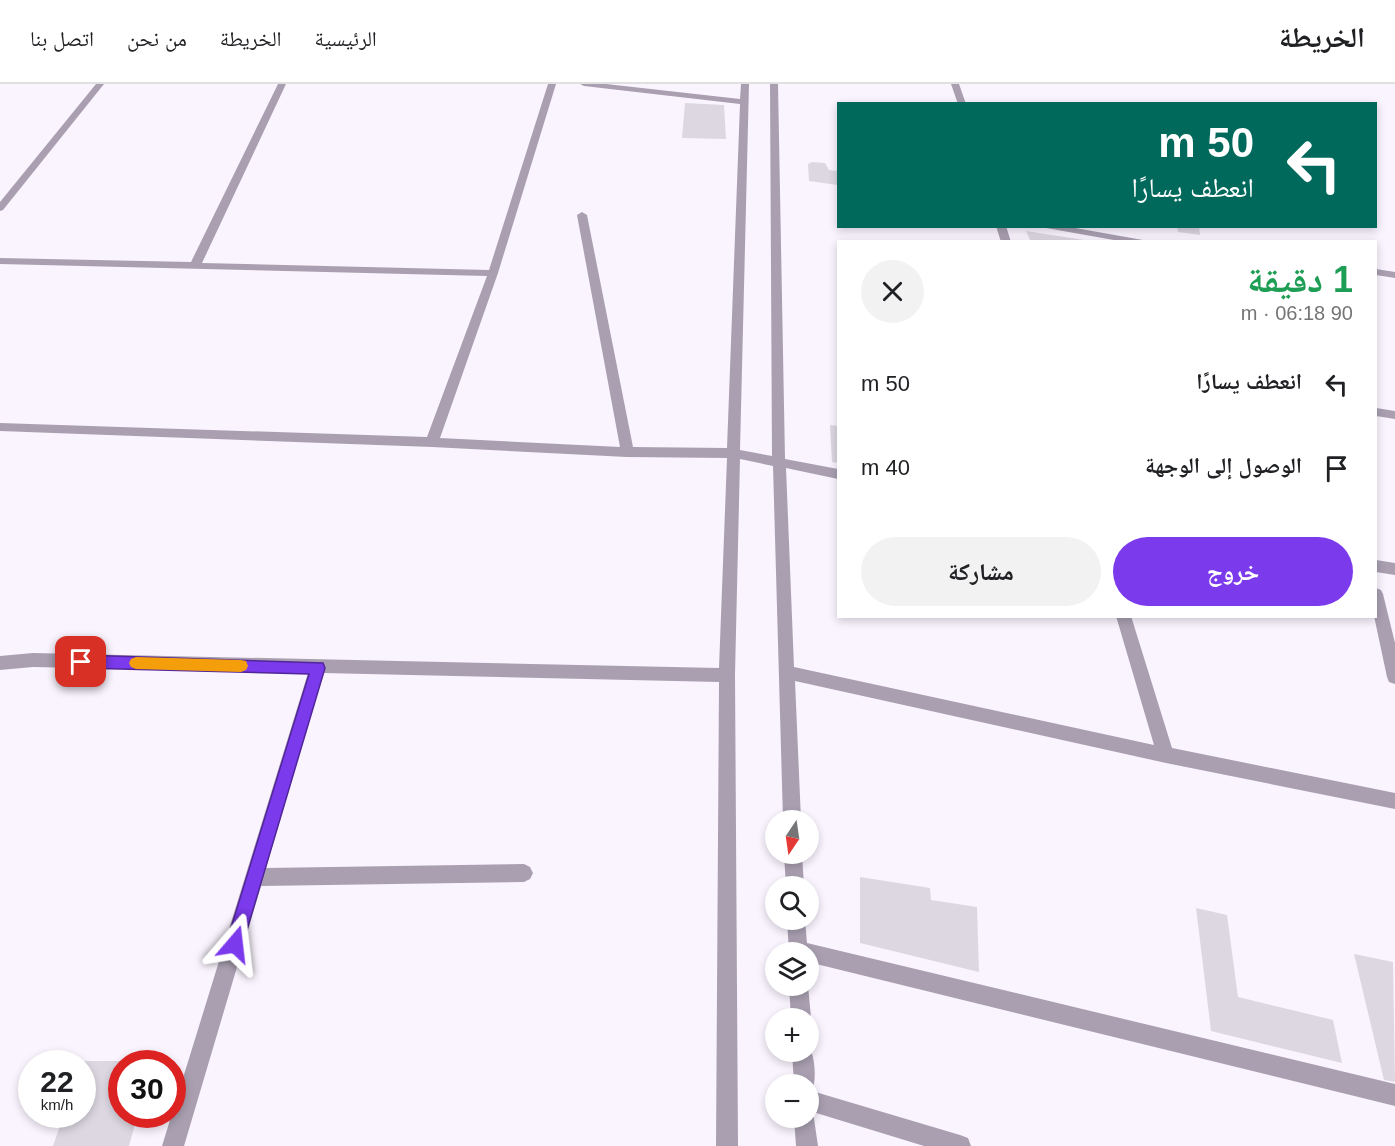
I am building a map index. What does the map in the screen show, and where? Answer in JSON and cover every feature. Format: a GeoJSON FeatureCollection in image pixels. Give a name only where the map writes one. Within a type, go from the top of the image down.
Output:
{"type":"FeatureCollection","features":[{"type":"Feature","properties":{"kind":"street"},"geometry":{"type":"LineString","coordinates":[[0,208],[100,84]]}},
{"type":"Feature","properties":{"kind":"street"},"geometry":{"type":"LineString","coordinates":[[195,266],[282,84]]}},
{"type":"Feature","properties":{"kind":"street"},"geometry":{"type":"LineString","coordinates":[[432,442],[493,273],[552,84]]}},
{"type":"Feature","properties":{"kind":"street"},"geometry":{"type":"LineString","coordinates":[[584,84],[744,102]]}},
{"type":"Feature","properties":{"kind":"street"},"geometry":{"type":"LineString","coordinates":[[727,1146],[727,675],[746,84]]}},
{"type":"Feature","properties":{"kind":"street"},"geometry":{"type":"LineString","coordinates":[[774,84],[779,463],[792,810]]}},
{"type":"Feature","properties":{"kind":"street"},"geometry":{"type":"LineString","coordinates":[[955,84],[961,102]]}},
{"type":"Feature","properties":{"kind":"street"},"geometry":{"type":"LineString","coordinates":[[582,215],[627,452]]}},
{"type":"Feature","properties":{"kind":"street"},"geometry":{"type":"LineString","coordinates":[[1054,228],[1135,240]]}},
{"type":"Feature","properties":{"kind":"street"},"geometry":{"type":"LineString","coordinates":[[0,261],[493,273]]}},
{"type":"Feature","properties":{"kind":"street"},"geometry":{"type":"LineString","coordinates":[[1377,273],[1395,275]]}},
{"type":"Feature","properties":{"kind":"street"},"geometry":{"type":"LineString","coordinates":[[1377,412],[1395,415]]}},
{"type":"Feature","properties":{"kind":"street"},"geometry":{"type":"LineString","coordinates":[[0,427],[432,442],[627,452],[734,453],[837,474]]}},
{"type":"Feature","properties":{"kind":"street"},"geometry":{"type":"LineString","coordinates":[[1377,566],[1395,569]]}},
{"type":"Feature","properties":{"kind":"street"},"geometry":{"type":"LineString","coordinates":[[1377,598],[1395,677]]}},
{"type":"Feature","properties":{"kind":"street"},"geometry":{"type":"LineString","coordinates":[[1124,618],[1166,755]]}},
{"type":"Feature","properties":{"kind":"street"},"geometry":{"type":"LineString","coordinates":[[0,663],[33,660],[318,668],[727,675]]}},
{"type":"Feature","properties":{"kind":"street"},"geometry":{"type":"LineString","coordinates":[[173,1146],[318,668]]}},
{"type":"Feature","properties":{"kind":"street"},"geometry":{"type":"LineString","coordinates":[[785,672],[1166,755],[1395,801]]}},
{"type":"Feature","properties":{"kind":"street"},"geometry":{"type":"LineString","coordinates":[[255,877],[524,873]]}},
{"type":"Feature","properties":{"kind":"street"},"geometry":{"type":"LineString","coordinates":[[819,956],[1395,1095]]}},
{"type":"Feature","properties":{"kind":"street"},"geometry":{"type":"LineString","coordinates":[[819,1103],[960,1146]]}},
{"type":"Feature","properties":{"kind":"street"},"geometry":{"type":"LineString","coordinates":[[806,1128],[807,1146]]}},
{"type":"Feature","properties":{"kind":"building"},"geometry":{"type":"Polygon","coordinates":[[[685,103],[724,105],[726,139],[682,138],[685,103]]]}},
{"type":"Feature","properties":{"kind":"building"},"geometry":{"type":"Polygon","coordinates":[[[825,163],[829,170],[837,171],[837,185],[809,181],[808,164],[825,163]]]}},
{"type":"Feature","properties":{"kind":"building"},"geometry":{"type":"Polygon","coordinates":[[[1177,228],[1199,228],[1200,235],[1178,232],[1177,228]]]}},
{"type":"Feature","properties":{"kind":"building"},"geometry":{"type":"Polygon","coordinates":[[[1026,231],[1084,240],[1030,240],[1026,231]]]}},
{"type":"Feature","properties":{"kind":"building"},"geometry":{"type":"Polygon","coordinates":[[[830,425],[837,426],[837,463],[832,462],[830,425]]]}},
{"type":"Feature","properties":{"kind":"building"},"geometry":{"type":"Polygon","coordinates":[[[860,877],[930,888],[931,900],[977,907],[979,972],[860,943],[860,877]]]}},
{"type":"Feature","properties":{"kind":"building"},"geometry":{"type":"Polygon","coordinates":[[[1196,908],[1227,915],[1238,997],[1333,1020],[1342,1063],[1211,1031],[1196,908]]]}},
{"type":"Feature","properties":{"kind":"building"},"geometry":{"type":"Polygon","coordinates":[[[1354,954],[1393,962],[1395,1082],[1384,1080],[1354,954]]]}},
{"type":"Feature","properties":{"kind":"building"},"geometry":{"type":"Polygon","coordinates":[[[96,1061],[108,1061],[108,1128],[134,1128],[129,1146],[53,1146],[59,1128],[96,1128],[96,1061]]]}},
{"type":"Feature","properties":{"kind":"slow traffic"},"geometry":{"type":"LineString","coordinates":[[136,663],[241,666]]}},
{"type":"Feature","properties":{"kind":"route"},"geometry":{"type":"LineString","coordinates":[[81,662],[318,668],[235,944]]}}]}
